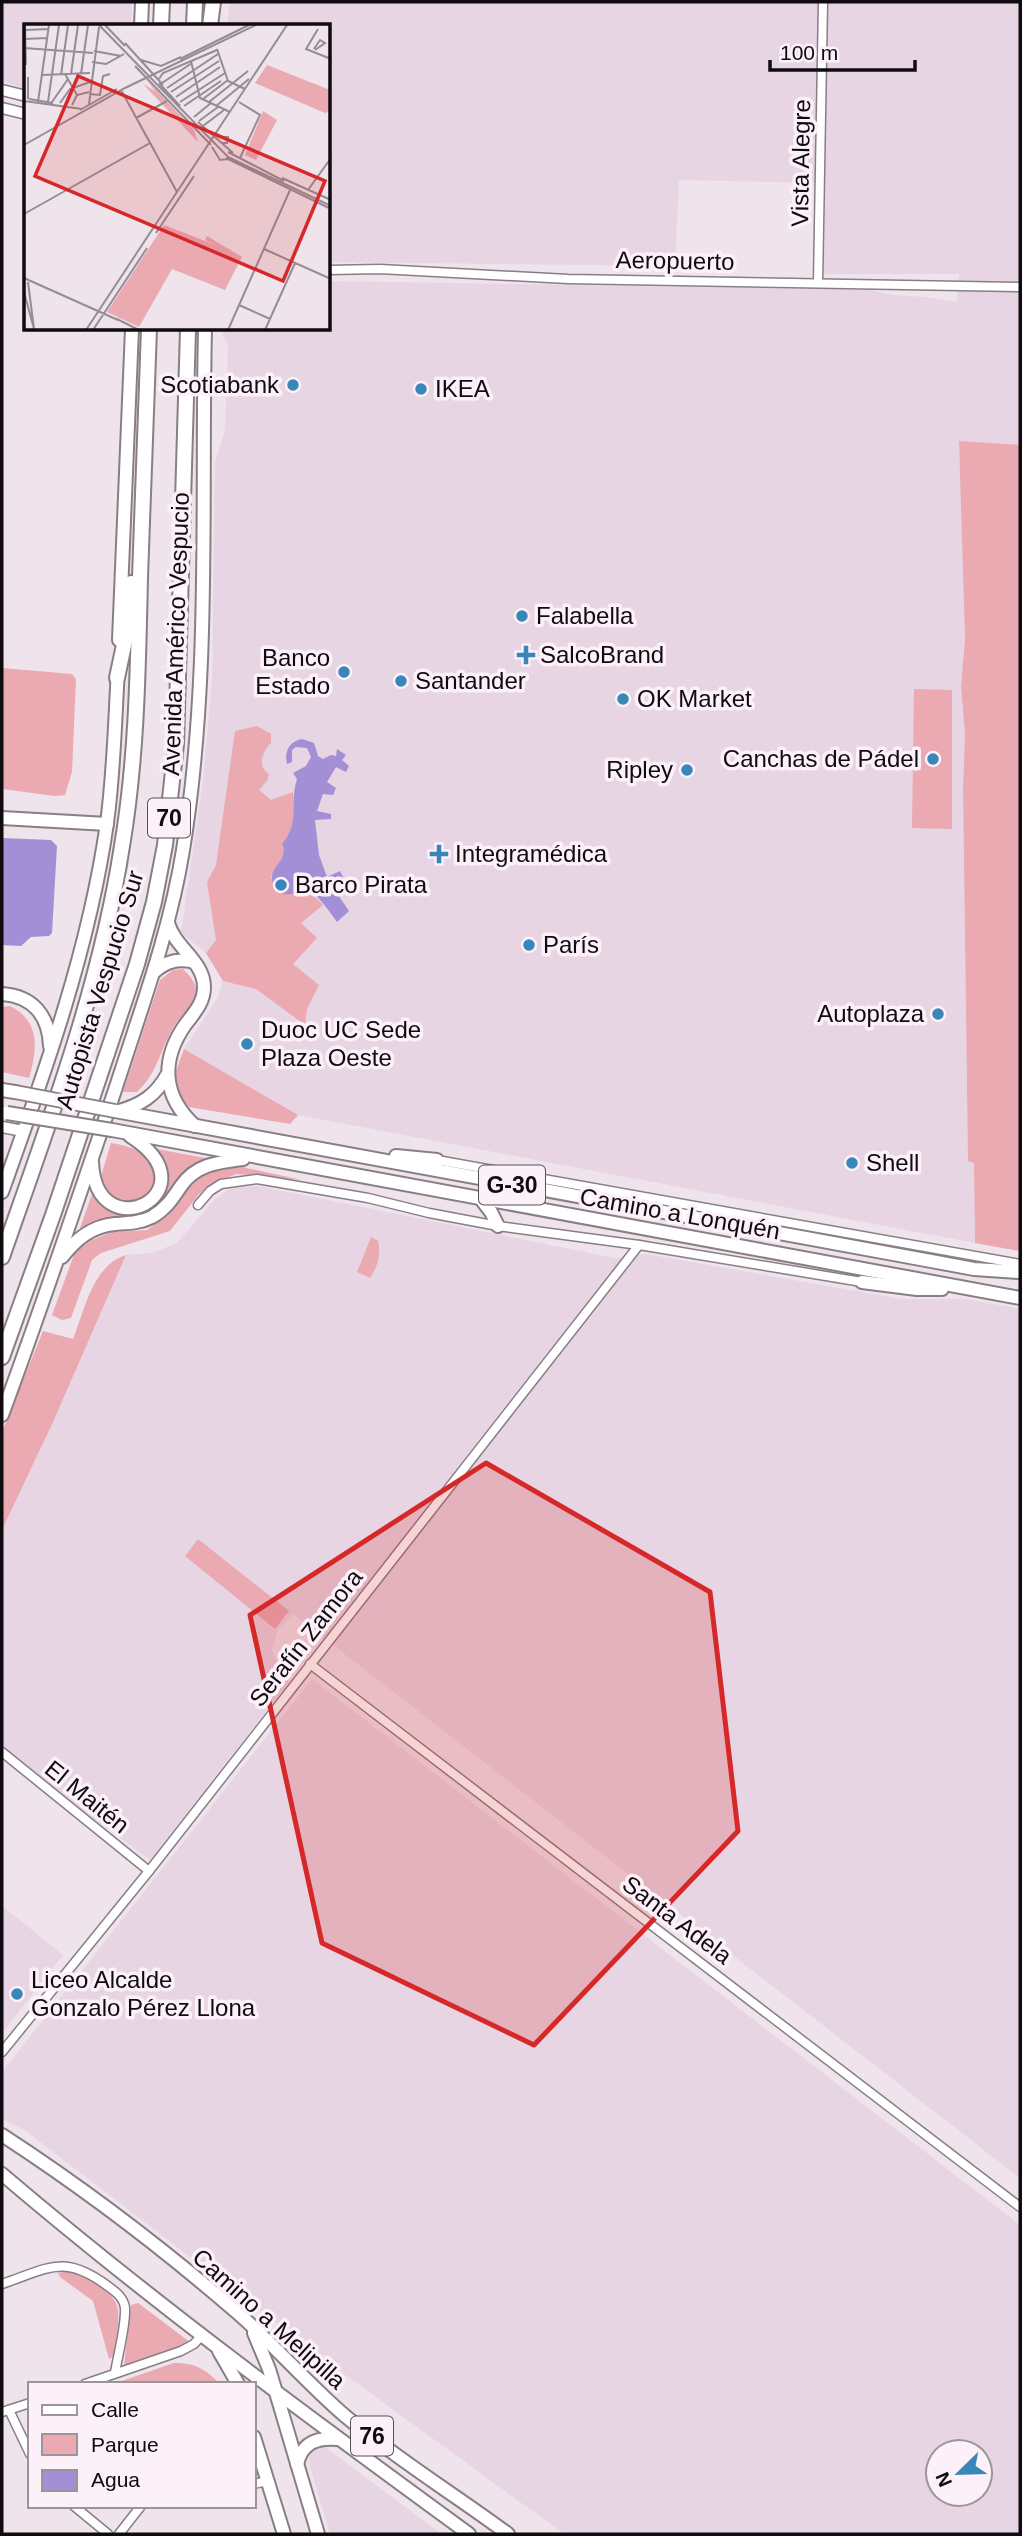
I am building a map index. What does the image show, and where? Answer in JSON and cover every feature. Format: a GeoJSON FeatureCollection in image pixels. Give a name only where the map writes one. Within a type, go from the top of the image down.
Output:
{"type":"FeatureCollection","features":[{"type":"Feature","properties":{"kind":"highway"},"geometry":{"type":"LineString","coordinates":[[161,24],[162,2]]}},
{"type":"Feature","properties":{"kind":"highway"},"geometry":{"type":"LineString","coordinates":[[194,24],[195,2]]}},
{"type":"Feature","properties":{"kind":"highway"},"geometry":{"type":"LineString","coordinates":[[212,24],[214,2]]}},
{"type":"Feature","properties":{"kind":"highway","name":"Autopista Vespucio Sur"},"geometry":{"type":"LineString","coordinates":[[2,1257],[77,1037],[99,962],[116,884],[127,815],[135,744],[149,331]]}},
{"type":"Feature","properties":{"kind":"highway","name":"Autopista Vespucio Sur"},"geometry":{"type":"LineString","coordinates":[[2,1357],[53,1215],[136,964],[165,845],[176,744],[188,331]]}},
{"type":"Feature","properties":{"kind":"highway"},"geometry":{"type":"LineString","coordinates":[[117,678],[125,640],[143,491]]}},
{"type":"Feature","properties":{"kind":"main road"},"geometry":{"type":"LineString","coordinates":[[141,24],[142,2]]}},
{"type":"Feature","properties":{"kind":"main road"},"geometry":{"type":"LineString","coordinates":[[3,1187],[51,1051],[82,944],[107,824],[114,760],[132,331]]}},
{"type":"Feature","properties":{"kind":"main road","name":"Avenida Américo Vespucio"},"geometry":{"type":"LineString","coordinates":[[2,1415],[57,1262],[153,972],[168,923],[185,836],[197,729],[202,625],[205,331]]}},
{"type":"Feature","properties":{"kind":"main road"},"geometry":{"type":"LineString","coordinates":[[2,818],[107,824]]}},
{"type":"Feature","properties":{"kind":"main road"},"geometry":{"type":"LineString","coordinates":[[116,1112],[140,1103],[152,1095],[167,1075],[179,1035],[198,1009],[203,997],[203,978],[194,962],[176,942],[168,923]]}},
{"type":"Feature","properties":{"kind":"main road"},"geometry":{"type":"LineString","coordinates":[[153,972],[163,964],[175,960],[194,962]]}},
{"type":"Feature","properties":{"kind":"main road"},"geometry":{"type":"LineString","coordinates":[[2,994],[23,998],[37,1007],[47,1025],[51,1051]]}},
{"type":"Feature","properties":{"kind":"main road"},"geometry":{"type":"LineString","coordinates":[[167,1075],[177,1107],[195,1126]]}},
{"type":"Feature","properties":{"kind":"main road","name":"Camino a Lonquén"},"geometry":{"type":"LineString","coordinates":[[8,1090],[956,1266],[1020,1272]]}},
{"type":"Feature","properties":{"kind":"main road","name":"Camino a Lonquén"},"geometry":{"type":"LineString","coordinates":[[4,1112],[1020,1298]]}},
{"type":"Feature","properties":{"kind":"main road"},"geometry":{"type":"LineString","coordinates":[[92,1158],[95,1181],[101,1194],[110,1203],[131,1209],[149,1203],[160,1186],[160,1168],[149,1150],[118,1131]]}},
{"type":"Feature","properties":{"kind":"main road"},"geometry":{"type":"LineString","coordinates":[[348,1155],[437,1160]]}},
{"type":"Feature","properties":{"kind":"main road"},"geometry":{"type":"LineString","coordinates":[[57,1262],[73,1244],[90,1231],[104,1226],[140,1222],[155,1215],[171,1201],[186,1179],[199,1169],[220,1162],[260,1159]]}},
{"type":"Feature","properties":{"kind":"main road"},"geometry":{"type":"LineString","coordinates":[[481,1199],[498,1226]]}},
{"type":"Feature","properties":{"kind":"main road"},"geometry":{"type":"LineString","coordinates":[[862,1282],[917,1289],[965,1287]]}},
{"type":"Feature","properties":{"kind":"main road","name":"Camino a Melipilla"},"geometry":{"type":"LineString","coordinates":[[2,2135],[102,2204],[249,2323],[346,2417],[508,2534]]}},
{"type":"Feature","properties":{"kind":"main road","name":"Camino a Melipilla"},"geometry":{"type":"LineString","coordinates":[[2,2174],[338,2439],[469,2534]]}},
{"type":"Feature","properties":{"kind":"main road"},"geometry":{"type":"LineString","coordinates":[[249,2323],[276,2390],[318,2534]]}},
{"type":"Feature","properties":{"kind":"main road"},"geometry":{"type":"LineString","coordinates":[[208,2338],[237,2382]]}},
{"type":"Feature","properties":{"kind":"main road"},"geometry":{"type":"LineString","coordinates":[[297,2465],[300,2453],[309,2443],[323,2438],[338,2439]]}},
{"type":"Feature","properties":{"kind":"main road"},"geometry":{"type":"LineString","coordinates":[[256,2452],[260,2482],[284,2534]]}},
{"type":"Feature","properties":{"kind":"street","name":"Vista Alegre"},"geometry":{"type":"LineString","coordinates":[[818,283],[823,2]]}},
{"type":"Feature","properties":{"kind":"street"},"geometry":{"type":"LineString","coordinates":[[2,90],[24,96]]}},
{"type":"Feature","properties":{"kind":"street"},"geometry":{"type":"LineString","coordinates":[[2,108],[24,114]]}},
{"type":"Feature","properties":{"kind":"street","name":"Aeropuerto"},"geometry":{"type":"LineString","coordinates":[[331,270],[380,269],[568,279],[1020,286]]}},
{"type":"Feature","properties":{"kind":"street"},"geometry":{"type":"LineString","coordinates":[[2,1127],[23,1131]]}},
{"type":"Feature","properties":{"kind":"street","name":"Camino a Lonquén"},"geometry":{"type":"LineString","coordinates":[[437,1160],[1020,1264]]}},
{"type":"Feature","properties":{"kind":"street","name":"Camino a Lonquén"},"geometry":{"type":"LineString","coordinates":[[198,1205],[210,1191],[221,1184],[257,1179],[368,1198],[498,1226],[639,1245],[862,1282]]}},
{"type":"Feature","properties":{"kind":"street","name":"Serafín Zamora"},"geometry":{"type":"LineString","coordinates":[[2,2052],[149,1871],[639,1245]]}},
{"type":"Feature","properties":{"kind":"street","name":"Santa Adela"},"geometry":{"type":"LineString","coordinates":[[310,1664],[1020,2207]]}},
{"type":"Feature","properties":{"kind":"street","name":"El Maitén"},"geometry":{"type":"LineString","coordinates":[[2,1752],[149,1871]]}},
{"type":"Feature","properties":{"kind":"street"},"geometry":{"type":"LineString","coordinates":[[2,2284],[62,2265],[80,2269],[120,2296],[125,2307],[115,2373]]}},
{"type":"Feature","properties":{"kind":"street"},"geometry":{"type":"LineString","coordinates":[[93,2382],[208,2338]]}},
{"type":"Feature","properties":{"kind":"street"},"geometry":{"type":"LineString","coordinates":[[28,2404],[6,2411],[28,2450]]}},
{"type":"Feature","properties":{"kind":"street"},"geometry":{"type":"LineString","coordinates":[[76,2508],[108,2534]]}},
{"type":"Feature","properties":{"kind":"street"},"geometry":{"type":"LineString","coordinates":[[119,2534],[139,2508]]}},
{"type":"Feature","properties":{"kind":"highlighted area"},"geometry":{"type":"Polygon","coordinates":[[[486,1463],[710,1592],[738,1831],[534,2045],[322,1943],[250,1615],[486,1463]]]}},
{"type":"Feature","properties":{"kind":"shaded area"},"geometry":{"type":"Polygon","coordinates":[[[2,2],[132,2],[131,24],[24,24],[24,88],[2,81],[2,2]]]}},
{"type":"Feature","properties":{"kind":"shaded area"},"geometry":{"type":"Polygon","coordinates":[[[229,2],[1020,2],[1020,445],[959,442],[965,639],[961,686],[965,734],[963,788],[968,1160],[974,1162],[975,1243],[298,1115],[184,1049],[217,999],[223,981],[206,953],[181,933],[203,780],[212,680],[215,462],[225,430],[228,345],[221,331],[331,331],[331,281],[871,290],[957,302],[959,274],[819,274],[820,183],[679,180],[675,266],[331,262],[331,24],[228,24],[229,2]]]}},
{"type":"Feature","properties":{"kind":"shaded area"},"geometry":{"type":"Polygon","coordinates":[[[258,1186],[615,1258],[646,1254],[902,1299],[967,1299],[1020,1309],[1020,2178],[293,1614],[278,1629],[272,1650],[289,1682],[150,1860],[2,1751],[2,1530],[126,1255],[152,1253],[177,1243],[214,1200],[232,1187],[258,1186]]]}},
{"type":"Feature","properties":{"kind":"shaded area"},"geometry":{"type":"Polygon","coordinates":[[[312,1679],[1020,2225],[1020,2534],[564,2534],[311,2350],[26,2131],[2,2119],[2,2072],[312,1679]]]}},
{"type":"Feature","properties":{"kind":"shaded area","name":"Liceo Alcalde Gonzalo Pérez Llona"},"geometry":{"type":"Polygon","coordinates":[[[2,1906],[63,1955],[2,2033],[2,1906]]]}},
{"type":"Feature","properties":{"kind":"shaded area"},"geometry":{"type":"Polygon","coordinates":[[[322,2445],[441,2534],[330,2534],[309,2463],[311,2452],[322,2445]]]}},
{"type":"Feature","properties":{"kind":"green space"},"geometry":{"type":"Polygon","coordinates":[[[959,441],[1020,445],[1020,1251],[975,1243],[974,1163],[968,1161],[963,788],[965,734],[961,686],[965,639],[959,441]]]}},
{"type":"Feature","properties":{"kind":"green space"},"geometry":{"type":"Polygon","coordinates":[[[2,668],[72,674],[76,679],[72,772],[65,795],[2,789],[2,668]]]}},
{"type":"Feature","properties":{"kind":"green space","name":"Canchas de Pádel"},"geometry":{"type":"Polygon","coordinates":[[[914,689],[952,690],[952,829],[912,828],[914,689]]]}},
{"type":"Feature","properties":{"kind":"green space"},"geometry":{"type":"Polygon","coordinates":[[[257,726],[271,734],[271,743],[263,754],[262,763],[269,774],[259,790],[271,800],[293,792],[292,826],[282,844],[284,853],[281,861],[271,877],[278,892],[307,894],[318,899],[323,905],[301,923],[317,938],[293,964],[319,985],[307,1009],[305,1025],[256,989],[223,981],[206,953],[216,940],[207,882],[216,865],[235,731],[257,726]]]}},
{"type":"Feature","properties":{"kind":"green space"},"geometry":{"type":"Polygon","coordinates":[[[183,969],[195,986],[194,1002],[175,1025],[144,1085],[137,1092],[123,1092],[160,980],[173,970],[183,969]]]}},
{"type":"Feature","properties":{"kind":"green space"},"geometry":{"type":"Polygon","coordinates":[[[10,1006],[20,1012],[32,1028],[35,1047],[29,1078],[2,1072],[2,1007],[10,1006]]]}},
{"type":"Feature","properties":{"kind":"green space"},"geometry":{"type":"Polygon","coordinates":[[[184,1049],[298,1115],[290,1124],[189,1107],[182,1100],[173,1079],[184,1049]]]}},
{"type":"Feature","properties":{"kind":"green space"},"geometry":{"type":"Polygon","coordinates":[[[111,1143],[138,1151],[152,1164],[155,1178],[150,1191],[139,1201],[126,1203],[112,1196],[101,1176],[111,1143]]]}},
{"type":"Feature","properties":{"kind":"green space"},"geometry":{"type":"Polygon","coordinates":[[[157,1149],[210,1159],[153,1212],[82,1230],[80,1228],[92,1194],[95,1193],[113,1210],[124,1213],[141,1211],[155,1203],[165,1189],[167,1177],[165,1165],[157,1149]]]}},
{"type":"Feature","properties":{"kind":"green space"},"geometry":{"type":"Polygon","coordinates":[[[242,1167],[302,1180],[237,1174],[215,1182],[199,1194],[170,1231],[101,1253],[92,1260],[71,1318],[62,1320],[52,1315],[75,1252],[92,1240],[112,1232],[147,1230],[168,1215],[187,1189],[200,1177],[216,1170],[242,1167]]]}},
{"type":"Feature","properties":{"kind":"green space"},"geometry":{"type":"Polygon","coordinates":[[[371,1237],[378,1241],[379,1256],[370,1278],[357,1272],[371,1237]]]}},
{"type":"Feature","properties":{"kind":"green space"},"geometry":{"type":"Polygon","coordinates":[[[126,1255],[2,1530],[2,1432],[43,1331],[73,1339],[97,1279],[114,1261],[126,1255]]]}},
{"type":"Feature","properties":{"kind":"green space"},"geometry":{"type":"Polygon","coordinates":[[[198,1539],[289,1611],[275,1629],[185,1556],[198,1539]]]}},
{"type":"Feature","properties":{"kind":"green space"},"geometry":{"type":"Polygon","coordinates":[[[70,2270],[104,2289],[117,2306],[114,2356],[109,2359],[93,2301],[58,2273],[70,2270]]]}},
{"type":"Feature","properties":{"kind":"green space"},"geometry":{"type":"Polygon","coordinates":[[[138,2303],[191,2343],[124,2365],[131,2305],[138,2303]]]}},
{"type":"Feature","properties":{"kind":"green space"},"geometry":{"type":"Polygon","coordinates":[[[174,2363],[200,2368],[218,2382],[119,2382],[174,2363]]]}},
{"type":"Feature","properties":{"kind":"water"},"geometry":{"type":"Polygon","coordinates":[[[302,739],[314,743],[318,756],[323,759],[336,756],[337,749],[346,755],[342,760],[349,766],[346,772],[336,767],[327,782],[336,788],[333,795],[323,794],[317,811],[331,814],[331,819],[315,820],[319,855],[327,877],[340,871],[344,879],[332,886],[349,911],[337,922],[316,896],[310,893],[281,893],[273,883],[273,872],[283,855],[282,844],[288,836],[293,820],[297,779],[293,773],[306,766],[311,757],[307,748],[296,747],[292,750],[292,762],[287,764],[286,755],[294,742],[302,739]]]}},
{"type":"Feature","properties":{"kind":"water"},"geometry":{"type":"Polygon","coordinates":[[[2,838],[51,840],[57,846],[52,933],[49,936],[31,937],[21,946],[2,945],[2,838]]]}},
{"type":"Feature","properties":{"kind":"place","name":"Scotiabank"},"geometry":{"type":"Point","coordinates":[293,385]}},
{"type":"Feature","properties":{"kind":"place","name":"IKEA"},"geometry":{"type":"Point","coordinates":[421,389]}},
{"type":"Feature","properties":{"kind":"place","name":"Falabella"},"geometry":{"type":"Point","coordinates":[522,616]}},
{"type":"Feature","properties":{"kind":"place","name":"SalcoBrand"},"geometry":{"type":"Point","coordinates":[526,655]}},
{"type":"Feature","properties":{"kind":"place","name":"Banco Estado"},"geometry":{"type":"Point","coordinates":[344,672]}},
{"type":"Feature","properties":{"kind":"place","name":"Santander"},"geometry":{"type":"Point","coordinates":[401,681]}},
{"type":"Feature","properties":{"kind":"place","name":"OK Market"},"geometry":{"type":"Point","coordinates":[623,699]}},
{"type":"Feature","properties":{"kind":"place","name":"Canchas de Pádel"},"geometry":{"type":"Point","coordinates":[933,759]}},
{"type":"Feature","properties":{"kind":"place","name":"Ripley"},"geometry":{"type":"Point","coordinates":[687,770]}},
{"type":"Feature","properties":{"kind":"place","name":"Integramédica"},"geometry":{"type":"Point","coordinates":[439,854]}},
{"type":"Feature","properties":{"kind":"place","name":"Barco Pirata"},"geometry":{"type":"Point","coordinates":[281,885]}},
{"type":"Feature","properties":{"kind":"place","name":"París"},"geometry":{"type":"Point","coordinates":[529,945]}},
{"type":"Feature","properties":{"kind":"place","name":"Autoplaza"},"geometry":{"type":"Point","coordinates":[938,1014]}},
{"type":"Feature","properties":{"kind":"place","name":"Duoc UC Sede Plaza Oeste"},"geometry":{"type":"Point","coordinates":[247,1044]}},
{"type":"Feature","properties":{"kind":"place","name":"Shell"},"geometry":{"type":"Point","coordinates":[852,1163]}},
{"type":"Feature","properties":{"kind":"place","name":"Liceo Alcalde Gonzalo Pérez Llona"},"geometry":{"type":"Point","coordinates":[17,1994]}}]}
